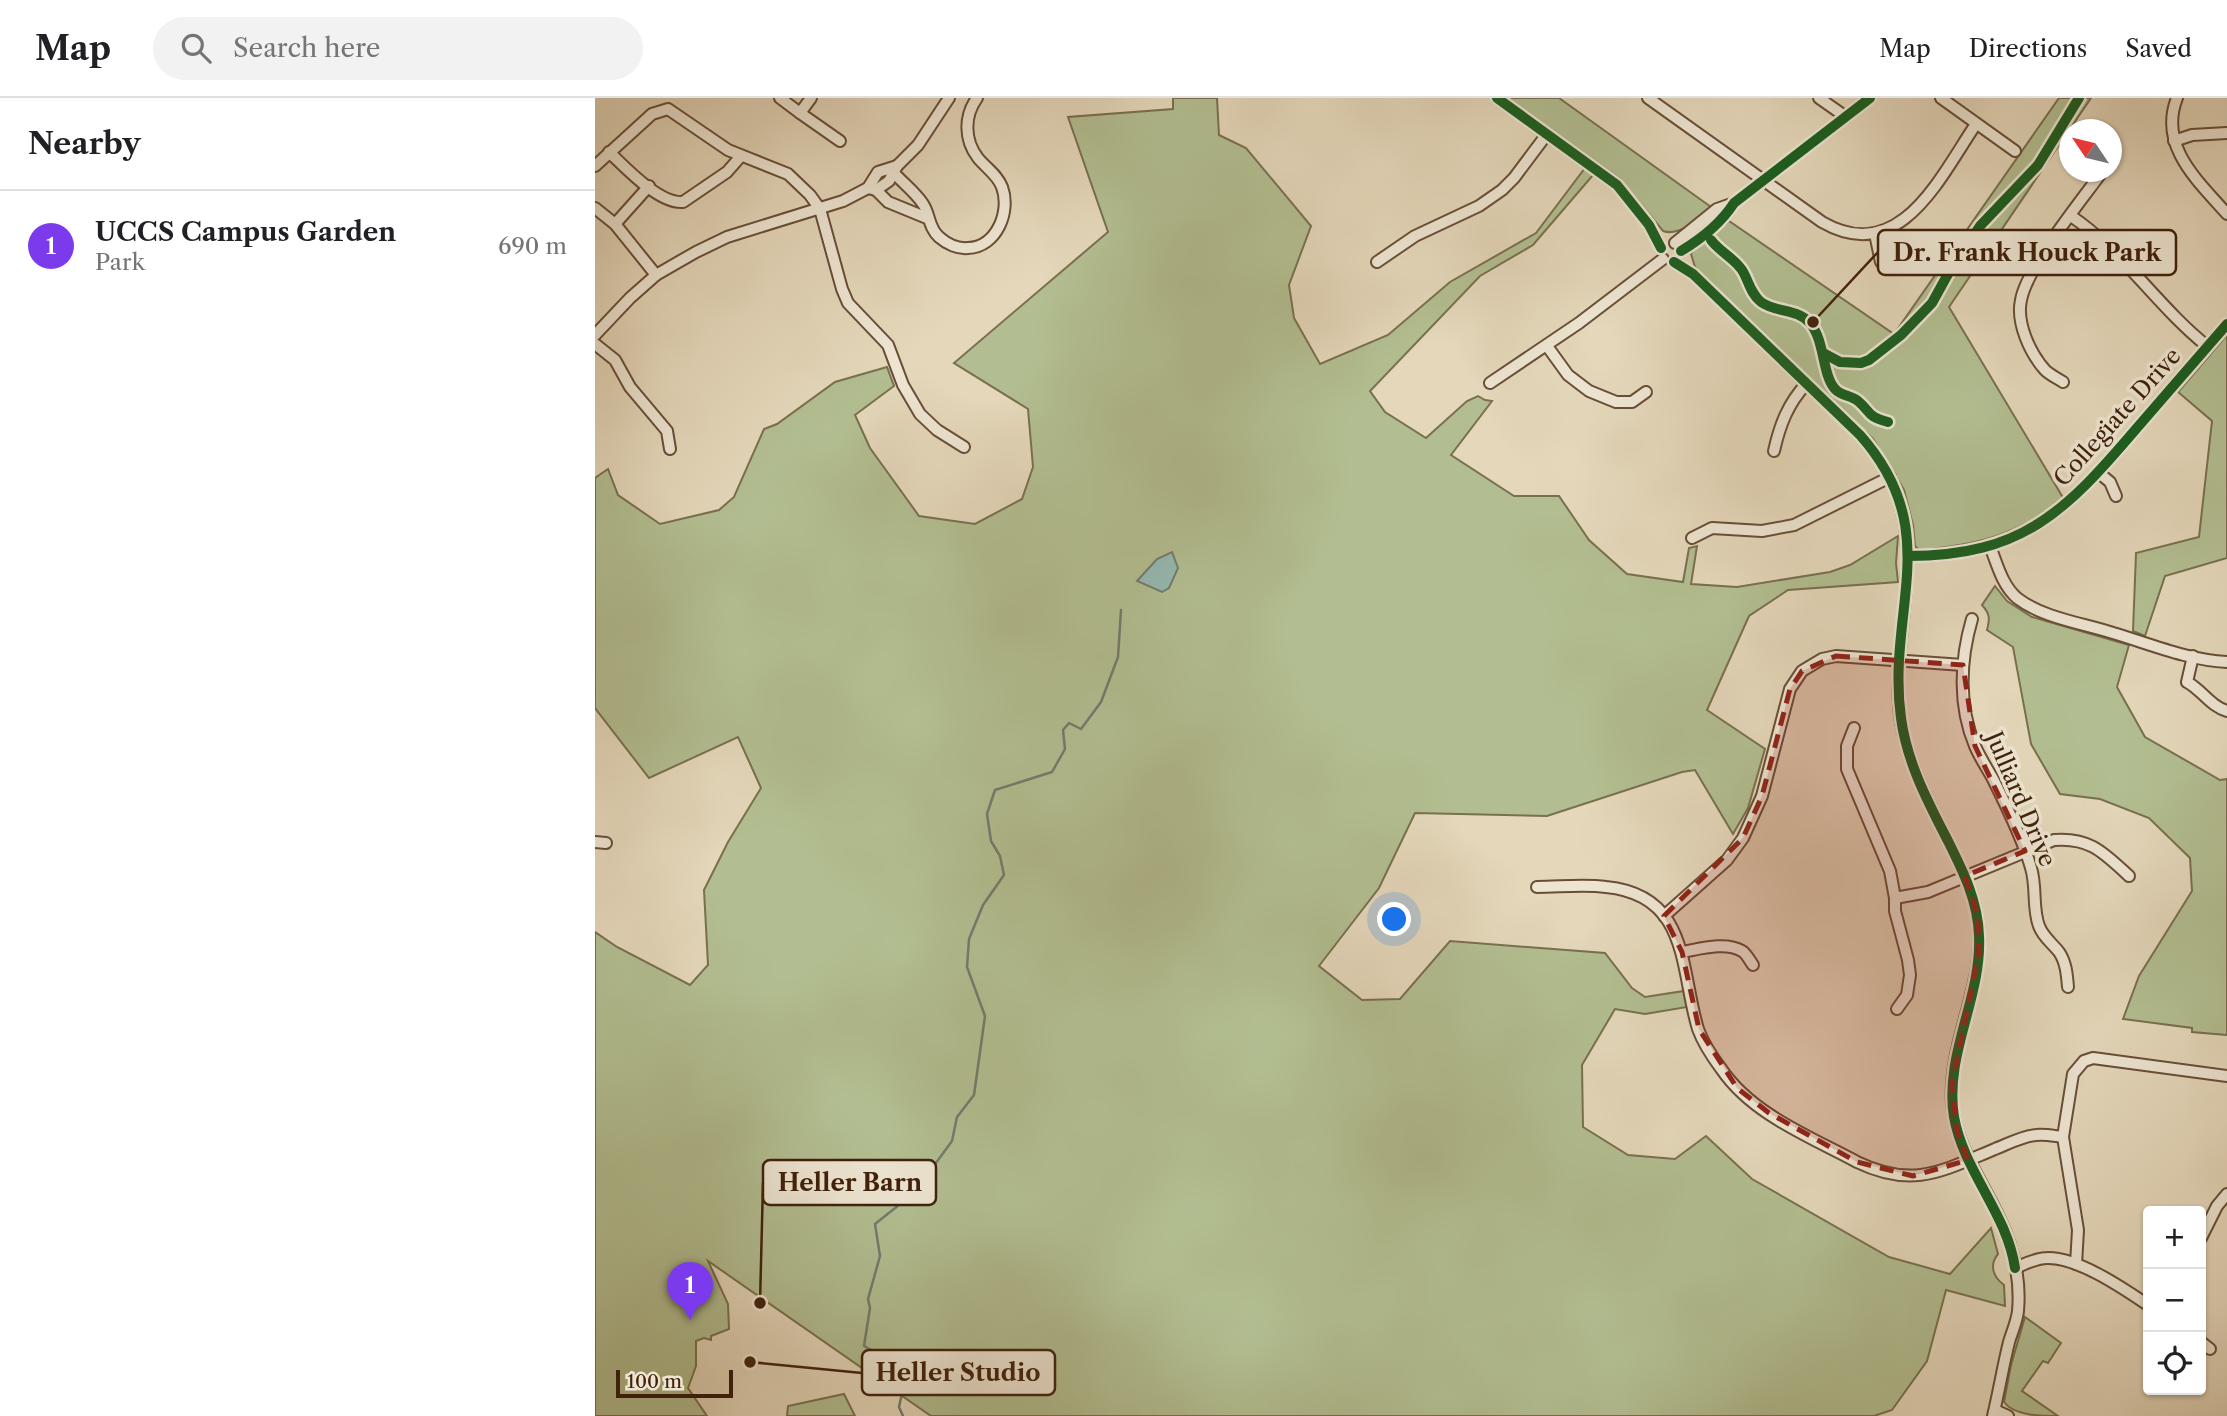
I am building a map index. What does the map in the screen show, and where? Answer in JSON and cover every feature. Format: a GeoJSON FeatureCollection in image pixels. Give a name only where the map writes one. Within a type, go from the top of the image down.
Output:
{"type":"FeatureCollection","features":[{"type":"Feature","properties":{"kind":"street"},"geometry":{"type":"LineString","coordinates":[[780,98],[840,141]]}},
{"type":"Feature","properties":{"kind":"street"},"geometry":{"type":"LineString","coordinates":[[800,113],[811,98]]}},
{"type":"Feature","properties":{"kind":"street"},"geometry":{"type":"LineString","coordinates":[[595,335],[656,275],[727,237],[820,209],[872,189],[878,172],[896,169],[918,145],[949,98]]}},
{"type":"Feature","properties":{"kind":"street"},"geometry":{"type":"LineString","coordinates":[[896,169],[922,202],[927,218],[938,237],[952,246],[964,248],[987,242],[1000,225],[1004,211],[1003,190],[997,178],[972,150],[968,118],[977,98]]}},
{"type":"Feature","properties":{"kind":"street"},"geometry":{"type":"LineString","coordinates":[[1497,98],[1617,185],[1693,274],[1860,435],[1890,477],[1903,513],[1908,556],[1899,660],[1901,722],[1914,770],[1965,876],[1977,916],[1979,953],[1976,975],[1955,1055],[1952,1084],[1957,1131],[1968,1160],[2003,1227],[2013,1253],[2018,1311],[1994,1413],[2008,1416]]}},
{"type":"Feature","properties":{"kind":"street"},"geometry":{"type":"LineString","coordinates":[[1648,98],[1834,229],[1862,235],[1875,234],[1898,225],[1918,208],[1976,124]]}},
{"type":"Feature","properties":{"kind":"street"},"geometry":{"type":"LineString","coordinates":[[1819,98],[1846,117]]}},
{"type":"Feature","properties":{"kind":"street"},"geometry":{"type":"LineString","coordinates":[[1490,383],[1547,346],[1672,251],[1693,244],[1726,216],[1734,203],[1870,98]]}},
{"type":"Feature","properties":{"kind":"street"},"geometry":{"type":"LineString","coordinates":[[1941,98],[2015,151]]}},
{"type":"Feature","properties":{"kind":"street"},"geometry":{"type":"LineString","coordinates":[[2177,98],[2172,118],[2174,141],[2182,161],[2227,215]]}},
{"type":"Feature","properties":{"kind":"street"},"geometry":{"type":"LineString","coordinates":[[595,166],[652,114],[668,109],[741,156],[787,174],[810,195],[820,209],[837,275],[848,303],[888,345],[903,385],[920,414],[929,424],[964,447]]}},
{"type":"Feature","properties":{"kind":"street"},"geometry":{"type":"LineString","coordinates":[[2174,141],[2192,135],[2227,133]]}},
{"type":"Feature","properties":{"kind":"street"},"geometry":{"type":"LineString","coordinates":[[1377,262],[1415,236],[1479,206],[1502,190],[1547,134]]}},
{"type":"Feature","properties":{"kind":"street"},"geometry":{"type":"LineString","coordinates":[[609,152],[668,200],[683,202],[727,172],[741,156]]}},
{"type":"Feature","properties":{"kind":"street"},"geometry":{"type":"LineString","coordinates":[[2063,382],[2046,372],[2026,339],[2020,314],[2021,299],[2031,276],[2095,182]]}},
{"type":"Feature","properties":{"kind":"street"},"geometry":{"type":"LineString","coordinates":[[615,224],[649,186]]}},
{"type":"Feature","properties":{"kind":"street"},"geometry":{"type":"LineString","coordinates":[[872,189],[888,202],[927,218]]}},
{"type":"Feature","properties":{"kind":"street"},"geometry":{"type":"LineString","coordinates":[[595,208],[615,224],[656,275]]}},
{"type":"Feature","properties":{"kind":"street"},"geometry":{"type":"LineString","coordinates":[[2071,216],[2097,235],[2181,324],[2207,346]]}},
{"type":"Feature","properties":{"kind":"street"},"geometry":{"type":"LineString","coordinates":[[1875,234],[1881,262]]}},
{"type":"Feature","properties":{"kind":"street","name":"Collegiate Drive"},"geometry":{"type":"LineString","coordinates":[[1908,556],[1947,555],[1990,546],[2014,538],[2067,505],[2099,473],[2227,324]]}},
{"type":"Feature","properties":{"kind":"street"},"geometry":{"type":"LineString","coordinates":[[595,344],[615,360],[630,387],[667,431],[670,449]]}},
{"type":"Feature","properties":{"kind":"street"},"geometry":{"type":"LineString","coordinates":[[1547,346],[1568,375],[1589,391],[1616,402],[1632,402],[1646,392]]}},
{"type":"Feature","properties":{"kind":"street"},"geometry":{"type":"LineString","coordinates":[[1774,451],[1785,413],[1806,384]]}},
{"type":"Feature","properties":{"kind":"street"},"geometry":{"type":"LineString","coordinates":[[2099,473],[2110,482],[2116,496]]}},
{"type":"Feature","properties":{"kind":"street"},"geometry":{"type":"LineString","coordinates":[[1692,538],[1712,528],[1762,531],[1794,525],[1890,477]]}},
{"type":"Feature","properties":{"kind":"street"},"geometry":{"type":"LineString","coordinates":[[1990,546],[2003,579],[2017,597],[2039,611],[2193,656],[2227,662]]}},
{"type":"Feature","properties":{"kind":"street","name":"Julliard Drive"},"geometry":{"type":"LineString","coordinates":[[1972,619],[1963,665],[1965,712],[1973,739],[2025,851],[2033,877],[2039,925],[2042,934],[2064,961],[2068,988]]}},
{"type":"Feature","properties":{"kind":"street"},"geometry":{"type":"LineString","coordinates":[[1664,916],[1715,871],[1743,838],[1762,796],[1790,689],[1802,671],[1822,659],[1836,656],[1963,665]]}},
{"type":"Feature","properties":{"kind":"street"},"geometry":{"type":"LineString","coordinates":[[2193,656],[2187,682],[2214,705],[2227,711]]}},
{"type":"Feature","properties":{"kind":"street"},"geometry":{"type":"LineString","coordinates":[[1854,729],[1847,746],[1847,769],[1884,855],[1910,975],[1907,996],[1897,1009]]}},
{"type":"Feature","properties":{"kind":"street"},"geometry":{"type":"LineString","coordinates":[[1895,898],[1928,892],[2054,840],[2076,840],[2096,848],[2129,876]]}},
{"type":"Feature","properties":{"kind":"street"},"geometry":{"type":"LineString","coordinates":[[1537,887],[1616,888],[1636,895],[1664,916],[1677,935],[1699,1030],[1723,1072],[1753,1103],[1857,1162],[1898,1176],[1929,1174],[2025,1137],[2063,1137]]}},
{"type":"Feature","properties":{"kind":"street"},"geometry":{"type":"LineString","coordinates":[[1682,952],[1733,948],[1743,951],[1753,965]]}},
{"type":"Feature","properties":{"kind":"street"},"geometry":{"type":"LineString","coordinates":[[2076,1264],[2078,1230],[2063,1137],[2070,1084],[2078,1066],[2093,1058],[2227,1076]]}},
{"type":"Feature","properties":{"kind":"street"},"geometry":{"type":"LineString","coordinates":[[2206,1228],[2217,1206],[2227,1194]]}},
{"type":"Feature","properties":{"kind":"street"},"geometry":{"type":"LineString","coordinates":[[2015,1268],[2047,1258],[2076,1264],[2104,1277],[2143,1303]]}},
{"type":"Feature","properties":{"kind":"highlighted area"},"geometry":{"type":"Polygon","coordinates":[[[1836,656],[1963,665],[1975,746],[2025,851],[1965,876],[1978,916],[1979,953],[1952,1084],[1957,1131],[1968,1160],[1913,1176],[1857,1162],[1769,1113],[1737,1088],[1699,1029],[1682,952],[1664,916],[1743,838],[1762,796],[1790,689],[1802,671],[1836,656]]]}},
{"type":"Feature","properties":{"kind":"green space"},"geometry":{"type":"Polygon","coordinates":[[[1173,98],[1217,98],[1219,135],[1246,148],[1311,226],[1289,285],[1294,318],[1320,364],[1388,335],[1450,282],[1536,233],[1585,168],[1593,175],[1533,245],[1480,276],[1370,391],[1385,412],[1426,438],[1467,401],[1478,396],[1492,401],[1451,455],[1514,496],[1559,496],[1589,540],[1627,574],[1683,582],[1689,548],[1697,546],[1691,584],[1737,587],[1830,572],[1850,565],[1898,536],[1898,582],[1788,590],[1749,616],[1707,710],[1765,749],[1748,808],[1733,834],[1695,770],[1547,816],[1415,813],[1379,888],[1319,966],[1362,1000],[1400,999],[1450,941],[1605,953],[1632,988],[1645,997],[1684,991],[1687,1007],[1645,1014],[1615,1009],[1582,1065],[1583,1127],[1628,1155],[1675,1159],[1706,1136],[1752,1179],[1889,1257],[1950,1274],[1991,1228],[1998,1254],[1993,1271],[2004,1285],[2005,1306],[1946,1290],[1927,1361],[1892,1410],[1874,1416],[931,1416],[708,1261],[728,1304],[729,1329],[711,1336],[711,1340],[704,1338],[696,1341],[696,1366],[688,1388],[707,1416],[595,1416],[595,932],[617,947],[690,985],[708,965],[704,890],[728,842],[761,788],[738,737],[649,778],[595,708],[595,478],[608,469],[618,495],[660,524],[719,510],[734,497],[764,429],[777,424],[835,382],[887,367],[894,386],[855,415],[870,448],[919,516],[975,524],[1022,499],[1033,467],[1028,409],[954,363],[1108,232],[1068,117],[1173,109],[1173,98]]]}},
{"type":"Feature","properties":{"kind":"green space"},"geometry":{"type":"Polygon","coordinates":[[[1508,98],[1559,98],[1711,207],[1682,229],[1663,231],[1620,179],[1508,98]]]}},
{"type":"Feature","properties":{"kind":"green space"},"geometry":{"type":"Polygon","coordinates":[[[2059,98],[2091,98],[2077,119],[2059,119],[2059,145],[1949,307],[2065,501],[2029,522],[1995,536],[1960,545],[1919,550],[1915,546],[1904,490],[1873,439],[1695,267],[1691,254],[1729,221],[1894,334],[2059,98]]]}},
{"type":"Feature","properties":{"kind":"green space"},"geometry":{"type":"Polygon","coordinates":[[[2227,335],[2227,558],[2165,576],[2145,636],[2133,631],[2136,553],[2199,537],[2212,421],[2178,392],[2227,335]]]}},
{"type":"Feature","properties":{"kind":"green space"},"geometry":{"type":"Polygon","coordinates":[[[1995,586],[2007,601],[2032,617],[2129,645],[2117,687],[2145,737],[2220,780],[2227,779],[2227,1035],[2192,1032],[2192,1028],[2123,1019],[2139,976],[2192,891],[2190,858],[2149,818],[2100,799],[2060,794],[2031,744],[2013,647],[1987,630],[1989,616],[1982,605],[1995,586]]]}},
{"type":"Feature","properties":{"kind":"green space"},"geometry":{"type":"Polygon","coordinates":[[[2025,1317],[2061,1343],[2048,1363],[2043,1361],[2022,1391],[2058,1416],[2021,1413],[2004,1402],[2025,1317]]]}},
{"type":"Feature","properties":{"kind":"green space"},"geometry":{"type":"Polygon","coordinates":[[[844,1394],[855,1416],[787,1416],[788,1406],[844,1394]]]}},
{"type":"Feature","properties":{"kind":"water"},"geometry":{"type":"Polygon","coordinates":[[[1172,552],[1178,568],[1169,588],[1162,592],[1137,581],[1157,559],[1172,552]]]}},
{"type":"Feature","properties":{"kind":"waterway"},"geometry":{"type":"LineString","coordinates":[[903,1416],[899,1407],[904,1384],[881,1355],[864,1346],[870,1308],[868,1299],[880,1256],[875,1224],[914,1193],[952,1141],[957,1117],[974,1095],[985,1016],[967,967],[969,939],[983,905],[1004,875],[1000,856],[991,841],[987,814],[995,790],[1052,772],[1065,749],[1063,730],[1069,723],[1081,729],[1101,702],[1118,657],[1121,610]]}},
{"type":"Feature","properties":{"kind":"cycle path"},"geometry":{"type":"LineString","coordinates":[[1497,98],[1617,185],[1649,225],[1661,248]]}},
{"type":"Feature","properties":{"kind":"cycle path"},"geometry":{"type":"LineString","coordinates":[[1681,251],[1710,230],[1734,203],[1870,98]]}},
{"type":"Feature","properties":{"kind":"cycle path"},"geometry":{"type":"LineString","coordinates":[[1823,353],[1840,362],[1861,363],[1869,360],[1901,335],[1932,303],[1980,226],[2038,165],[2079,98]]}},
{"type":"Feature","properties":{"kind":"cycle path"},"geometry":{"type":"LineString","coordinates":[[1711,240],[1739,266],[1754,295],[1761,302],[1799,315],[1810,323],[1815,330],[1828,375],[1835,389],[1858,401],[1873,416],[1888,422]]}},
{"type":"Feature","properties":{"kind":"cycle path"},"geometry":{"type":"LineString","coordinates":[[1674,262],[1693,274],[1860,435],[1886,471],[1901,505],[1907,539],[1907,572],[1898,679],[1904,735],[1919,782],[1969,887],[1978,923],[1975,982],[1954,1071],[1954,1117],[1967,1156],[2003,1229],[2015,1268]]}},
{"type":"Feature","properties":{"kind":"cycle path"},"geometry":{"type":"LineString","coordinates":[[1908,556],[1948,554],[1982,548],[2039,523],[2063,505],[2111,458],[2227,324]]}},
{"type":"Feature","properties":{"kind":"place","name":"Dr. Frank Houck Park"},"geometry":{"type":"Point","coordinates":[1813,322]}},
{"type":"Feature","properties":{"kind":"place","name":"Heller Barn"},"geometry":{"type":"Point","coordinates":[760,1303]}},
{"type":"Feature","properties":{"kind":"place","name":"UCCS Campus Garden"},"geometry":{"type":"Point","coordinates":[690,1320]}},
{"type":"Feature","properties":{"kind":"place","name":"Heller Studio"},"geometry":{"type":"Point","coordinates":[750,1362]}}]}
